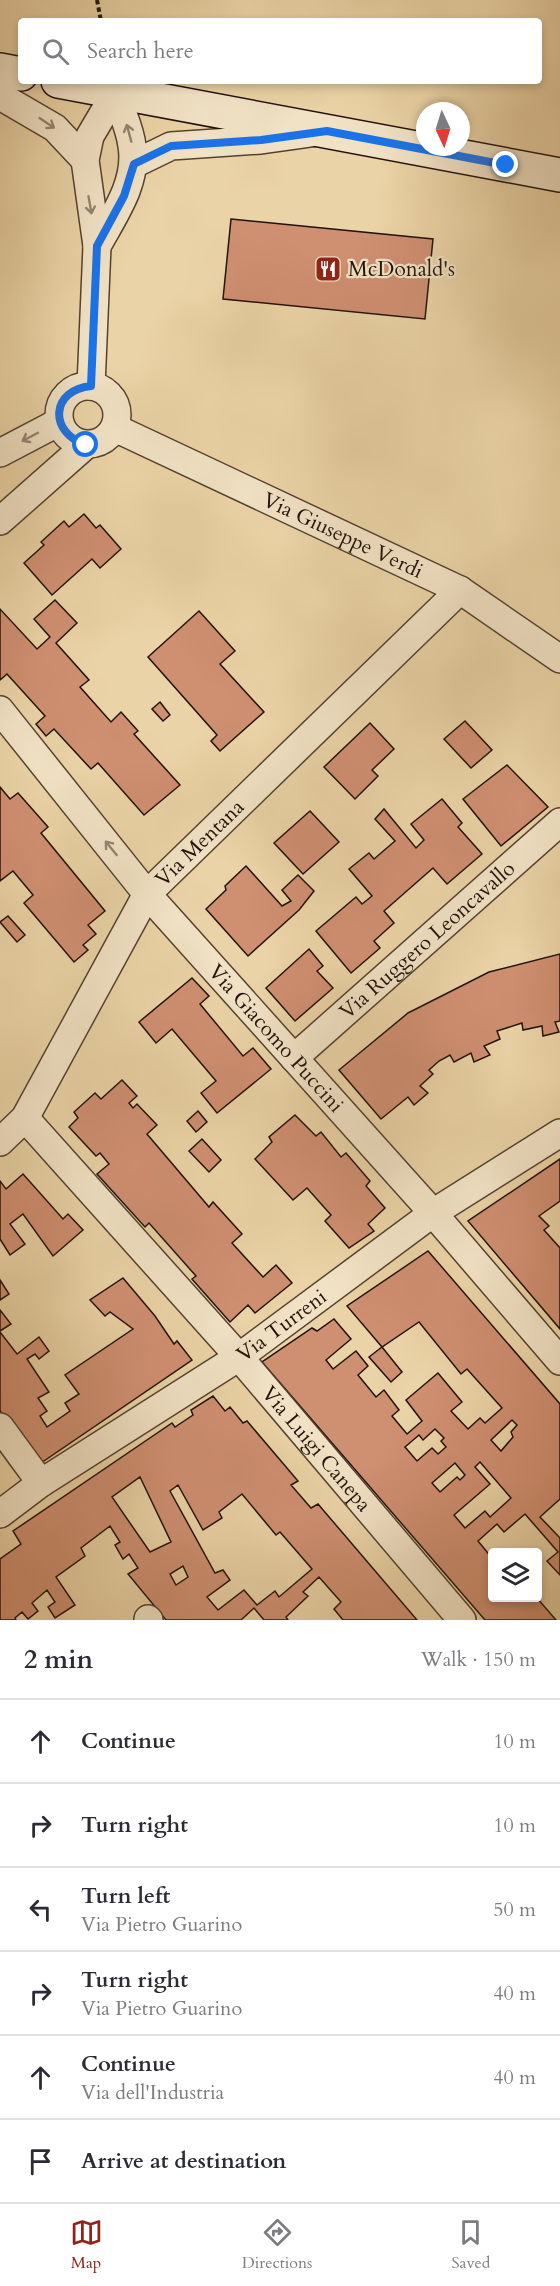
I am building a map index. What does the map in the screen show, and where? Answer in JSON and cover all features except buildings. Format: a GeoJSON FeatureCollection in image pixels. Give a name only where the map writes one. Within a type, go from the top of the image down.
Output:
{"type":"FeatureCollection","features":[{"type":"Feature","properties":{"kind":"main road"},"geometry":{"type":"LineString","coordinates":[[0,70],[18,73]]}},
{"type":"Feature","properties":{"kind":"main road"},"geometry":{"type":"LineString","coordinates":[[73,84],[560,175]]}},
{"type":"Feature","properties":{"kind":"street"},"geometry":{"type":"LineString","coordinates":[[91,386],[97,246],[85,160],[90,136],[116,92]]}},
{"type":"Feature","properties":{"kind":"street"},"geometry":{"type":"LineString","coordinates":[[97,246],[124,196],[134,164],[132,145],[116,92]]}},
{"type":"Feature","properties":{"kind":"street"},"geometry":{"type":"LineString","coordinates":[[0,96],[54,128],[85,160]]}},
{"type":"Feature","properties":{"kind":"street"},"geometry":{"type":"LineString","coordinates":[[134,164],[171,146],[261,140],[327,131]]}},
{"type":"Feature","properties":{"kind":"street"},"geometry":{"type":"LineString","coordinates":[[91,386],[105,390],[114,400],[118,414],[116,428],[108,438],[86,445],[74,441],[64,433],[59,422],[59,408],[66,395],[77,387],[91,386]]}},
{"type":"Feature","properties":{"kind":"street"},"geometry":{"type":"LineString","coordinates":[[0,453],[59,422]]}},
{"type":"Feature","properties":{"kind":"street","name":"Via Giuseppe Verdi"},"geometry":{"type":"LineString","coordinates":[[116,428],[460,590],[560,659]]}},
{"type":"Feature","properties":{"kind":"street"},"geometry":{"type":"LineString","coordinates":[[0,521],[86,445]]}},
{"type":"Feature","properties":{"kind":"street","name":"Via Mentana"},"geometry":{"type":"LineString","coordinates":[[0,1142],[25,1118],[147,894],[460,590]]}},
{"type":"Feature","properties":{"kind":"street","name":"Via Giacomo Puccini"},"geometry":{"type":"LineString","coordinates":[[0,710],[147,894],[560,1360]]}},
{"type":"Feature","properties":{"kind":"street","name":"Via Ruggero Leoncavallo"},"geometry":{"type":"LineString","coordinates":[[294,1058],[560,822]]}},
{"type":"Feature","properties":{"kind":"street","name":"Via Luigi Canepa"},"geometry":{"type":"LineString","coordinates":[[25,1118],[240,1357],[462,1620]]}},
{"type":"Feature","properties":{"kind":"street","name":"Via Turreni"},"geometry":{"type":"LineString","coordinates":[[0,1514],[40,1483],[240,1357],[432,1213],[560,1133]]}},
{"type":"Feature","properties":{"kind":"street"},"geometry":{"type":"LineString","coordinates":[[0,1427],[40,1483]]}},
{"type":"Feature","properties":{"kind":"path"},"geometry":{"type":"LineString","coordinates":[[97,0],[100,18]]}},
{"type":"Feature","properties":{"kind":"place","name":"McDonald's"},"geometry":{"type":"Point","coordinates":[328,269]}},
{"type":"Feature","properties":{"kind":"route"},"geometry":{"type":"LineString","coordinates":[[86,445],[74,441],[64,433],[59,422],[59,408],[66,395],[77,387],[91,386],[97,246],[124,196],[134,164],[171,146],[261,140],[327,131],[506,165]]}}]}
